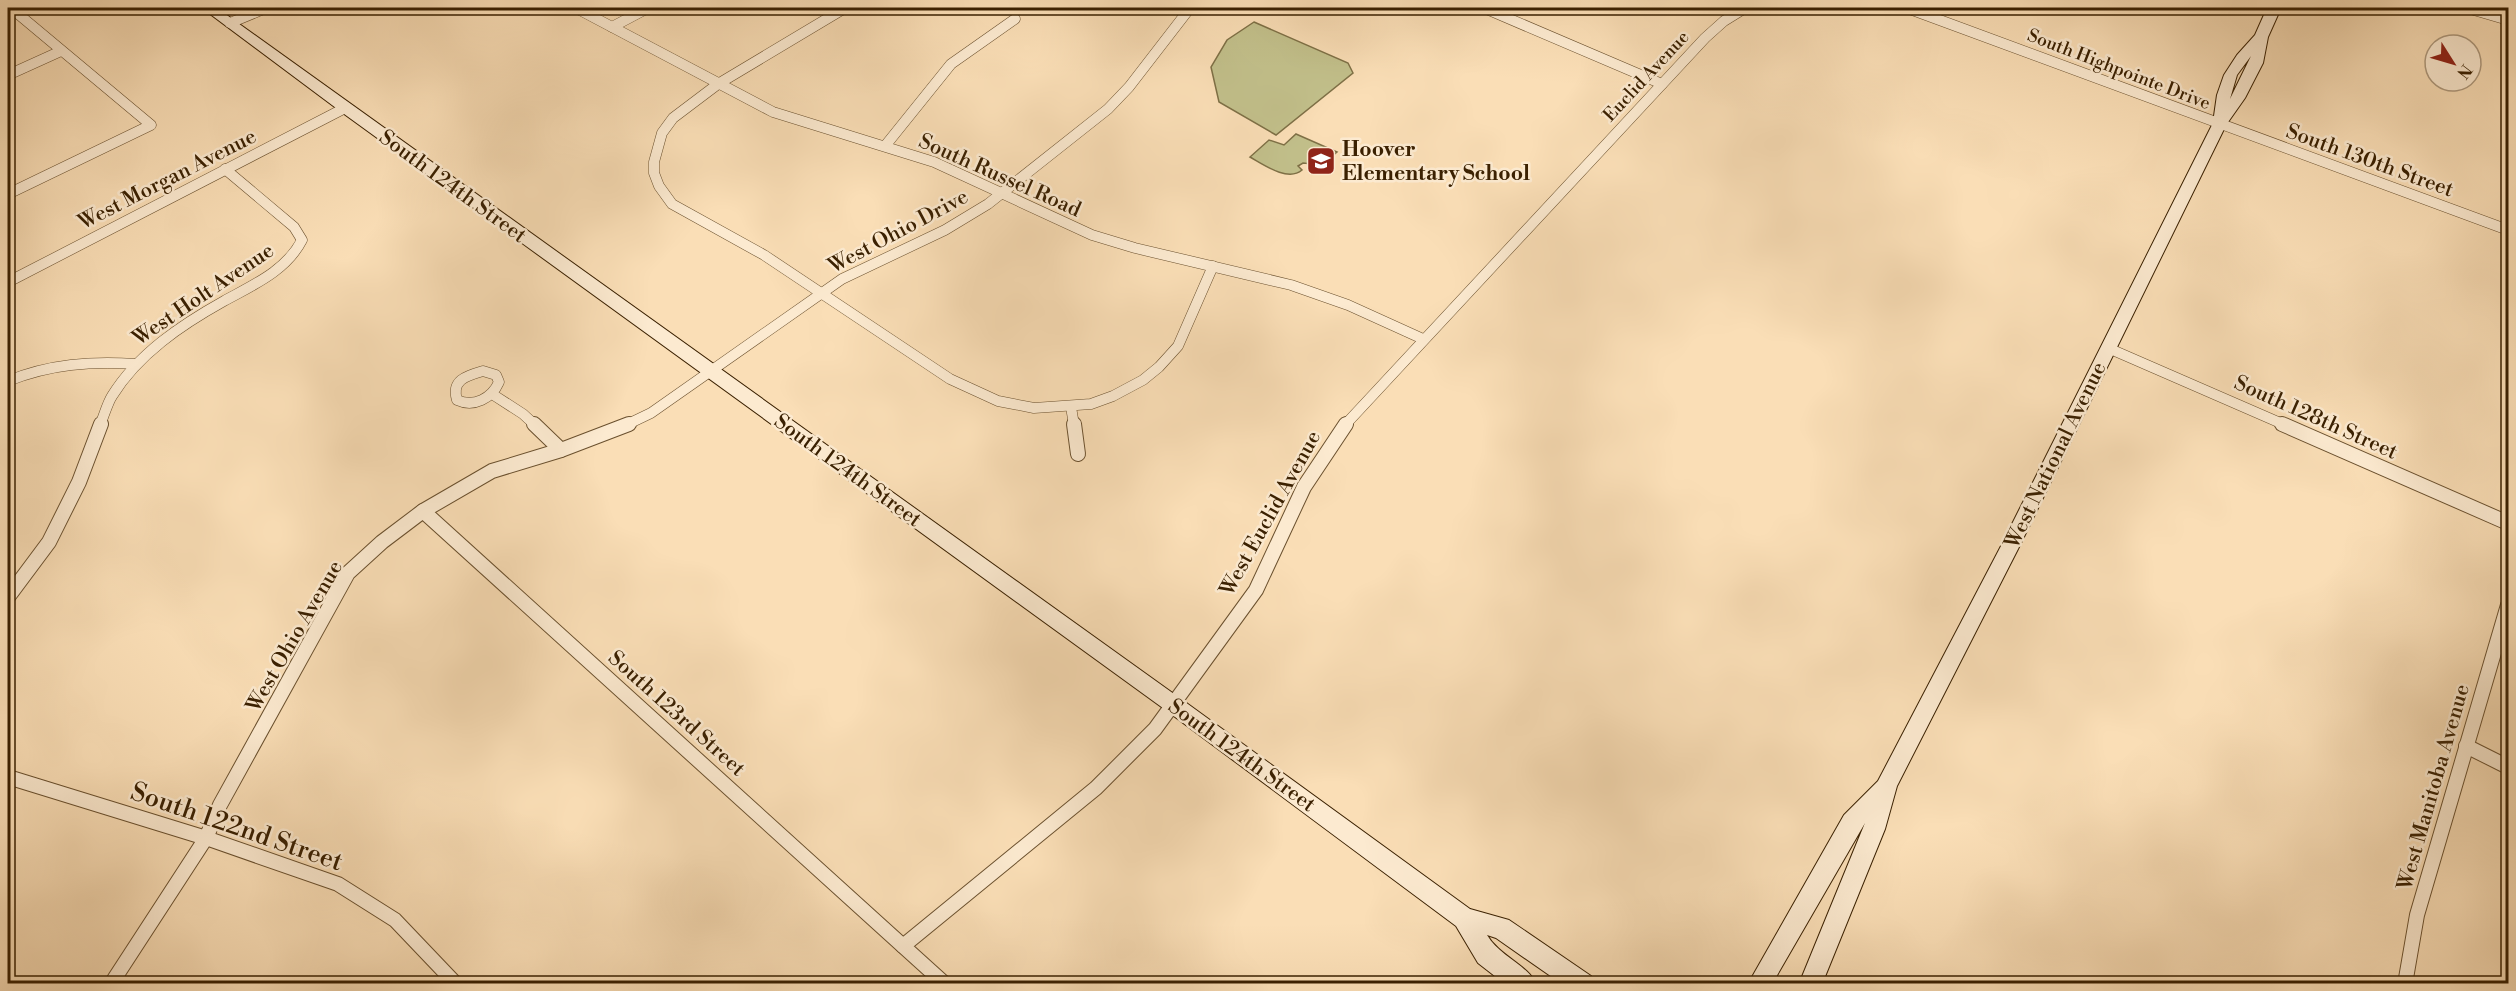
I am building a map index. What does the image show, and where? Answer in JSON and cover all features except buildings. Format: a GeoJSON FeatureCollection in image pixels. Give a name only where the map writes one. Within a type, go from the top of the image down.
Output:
{"type":"FeatureCollection","features":[{"type":"Feature","properties":{"kind":"street"},"geometry":{"type":"LineString","coordinates":[[8,194],[151,125],[11,8]]}},
{"type":"Feature","properties":{"kind":"street","name":"South 124th Street"},"geometry":{"type":"LineString","coordinates":[[209,8],[1174,705],[1464,918],[1501,928],[1583,984]]}},
{"type":"Feature","properties":{"kind":"street"},"geometry":{"type":"LineString","coordinates":[[232,23],[266,8]]}},
{"type":"Feature","properties":{"kind":"street","name":"South Russel Road"},"geometry":{"type":"LineString","coordinates":[[576,8],[773,112],[807,125],[934,162],[1059,222],[1116,243],[1305,288],[1351,305],[1423,339]]}},
{"type":"Feature","properties":{"kind":"street"},"geometry":{"type":"LineString","coordinates":[[612,27],[648,8]]}},
{"type":"Feature","properties":{"kind":"street"},"geometry":{"type":"LineString","coordinates":[[845,8],[718,84],[684,108],[662,133],[654,162],[654,173],[659,186],[672,204],[744,243],[950,379],[998,401],[1034,408],[1091,404],[1120,393],[1160,367],[1178,346],[1214,266]]}},
{"type":"Feature","properties":{"kind":"street","name":"West Ohio Drive"},"geometry":{"type":"LineString","coordinates":[[712,372],[822,293],[866,266],[967,218],[1002,194],[1108,109],[1129,87],[1190,8]]}},
{"type":"Feature","properties":{"kind":"street"},"geometry":{"type":"LineString","coordinates":[[1484,8],[1662,84]]}},
{"type":"Feature","properties":{"kind":"street","name":"Euclid Avenue"},"geometry":{"type":"LineString","coordinates":[[1577,174],[1705,38],[1724,21],[1745,8]]}},
{"type":"Feature","properties":{"kind":"street","name":"South Highpointe Drive"},"geometry":{"type":"LineString","coordinates":[[1907,8],[2219,124]]}},
{"type":"Feature","properties":{"kind":"street","name":"West National Avenue"},"geometry":{"type":"LineString","coordinates":[[1810,984],[1874,829],[1887,784],[2009,549],[2219,124],[2238,98],[2256,63],[2261,37],[2274,8]]}},
{"type":"Feature","properties":{"kind":"street"},"geometry":{"type":"LineString","coordinates":[[2467,8],[2508,20]]}},
{"type":"Feature","properties":{"kind":"street"},"geometry":{"type":"LineString","coordinates":[[885,146],[951,64],[1015,19]]}},
{"type":"Feature","properties":{"kind":"street"},"geometry":{"type":"LineString","coordinates":[[8,75],[61,51]]}},
{"type":"Feature","properties":{"kind":"street","name":"West Morgan Avenue"},"geometry":{"type":"LineString","coordinates":[[8,282],[345,108]]}},
{"type":"Feature","properties":{"kind":"street","name":"South 130th Street"},"geometry":{"type":"LineString","coordinates":[[2219,124],[2508,230]]}},
{"type":"Feature","properties":{"kind":"street","name":"West Holt Avenue"},"geometry":{"type":"LineString","coordinates":[[8,597],[49,542],[79,482],[111,397],[136,364],[174,332],[266,278],[294,255],[302,240],[294,227],[225,169]]}},
{"type":"Feature","properties":{"kind":"street","name":"West Euclid Avenue"},"geometry":{"type":"LineString","coordinates":[[903,945],[1096,788],[1155,729],[1256,590],[1304,487],[1333,440],[1423,339],[1577,174]]}},
{"type":"Feature","properties":{"kind":"street","name":"South 128th Street"},"geometry":{"type":"LineString","coordinates":[[2108,348],[2508,523]]}},
{"type":"Feature","properties":{"kind":"street"},"geometry":{"type":"LineString","coordinates":[[8,381],[46,367],[76,362],[136,364]]}},
{"type":"Feature","properties":{"kind":"street","name":"West Ohio Avenue"},"geometry":{"type":"LineString","coordinates":[[111,984],[206,838],[220,805],[348,573],[382,542],[423,511],[492,471],[617,430],[651,413],[712,372]]}},
{"type":"Feature","properties":{"kind":"street"},"geometry":{"type":"LineString","coordinates":[[492,394],[523,414],[561,450]]}},
{"type":"Feature","properties":{"kind":"street"},"geometry":{"type":"LineString","coordinates":[[1071,407],[1078,454]]}},
{"type":"Feature","properties":{"kind":"street","name":"South 123rd Street"},"geometry":{"type":"LineString","coordinates":[[423,511],[903,945]]}},
{"type":"Feature","properties":{"kind":"street","name":"West Manitoba Avenue"},"geometry":{"type":"LineString","coordinates":[[2405,984],[2417,915],[2508,605]]}},
{"type":"Feature","properties":{"kind":"street"},"geometry":{"type":"LineString","coordinates":[[2466,746],[2508,767]]}},
{"type":"Feature","properties":{"kind":"street","name":"South 122nd Street"},"geometry":{"type":"LineString","coordinates":[[8,777],[206,838],[338,884],[395,920],[456,984]]}},
{"type":"Feature","properties":{"kind":"street","name":"West National Avenue"},"geometry":{"type":"LineString","coordinates":[[1759,984],[1852,822],[1887,784]]}},
{"type":"Feature","properties":{"kind":"street","name":"South 124th Street"},"geometry":{"type":"LineString","coordinates":[[1464,918],[1486,955],[1525,984]]}},
{"type":"Feature","properties":{"kind":"street"},"geometry":{"type":"LineString","coordinates":[[903,945],[945,984]]}},
{"type":"Feature","properties":{"kind":"shaded area"},"geometry":{"type":"Polygon","coordinates":[[[1254,22],[1348,63],[1353,73],[1276,135],[1219,102],[1211,67],[1227,40],[1254,22]]]}},
{"type":"Feature","properties":{"kind":"shaded area"},"geometry":{"type":"Polygon","coordinates":[[[1296,134],[1337,152],[1322,165],[1303,163],[1298,166],[1302,170],[1290,174],[1276,171],[1250,157],[1269,140],[1284,145],[1296,134]]]}},
{"type":"Feature","properties":{"kind":"place","name":"Hoover Elementary School"},"geometry":{"type":"Point","coordinates":[1321,161]}}]}
